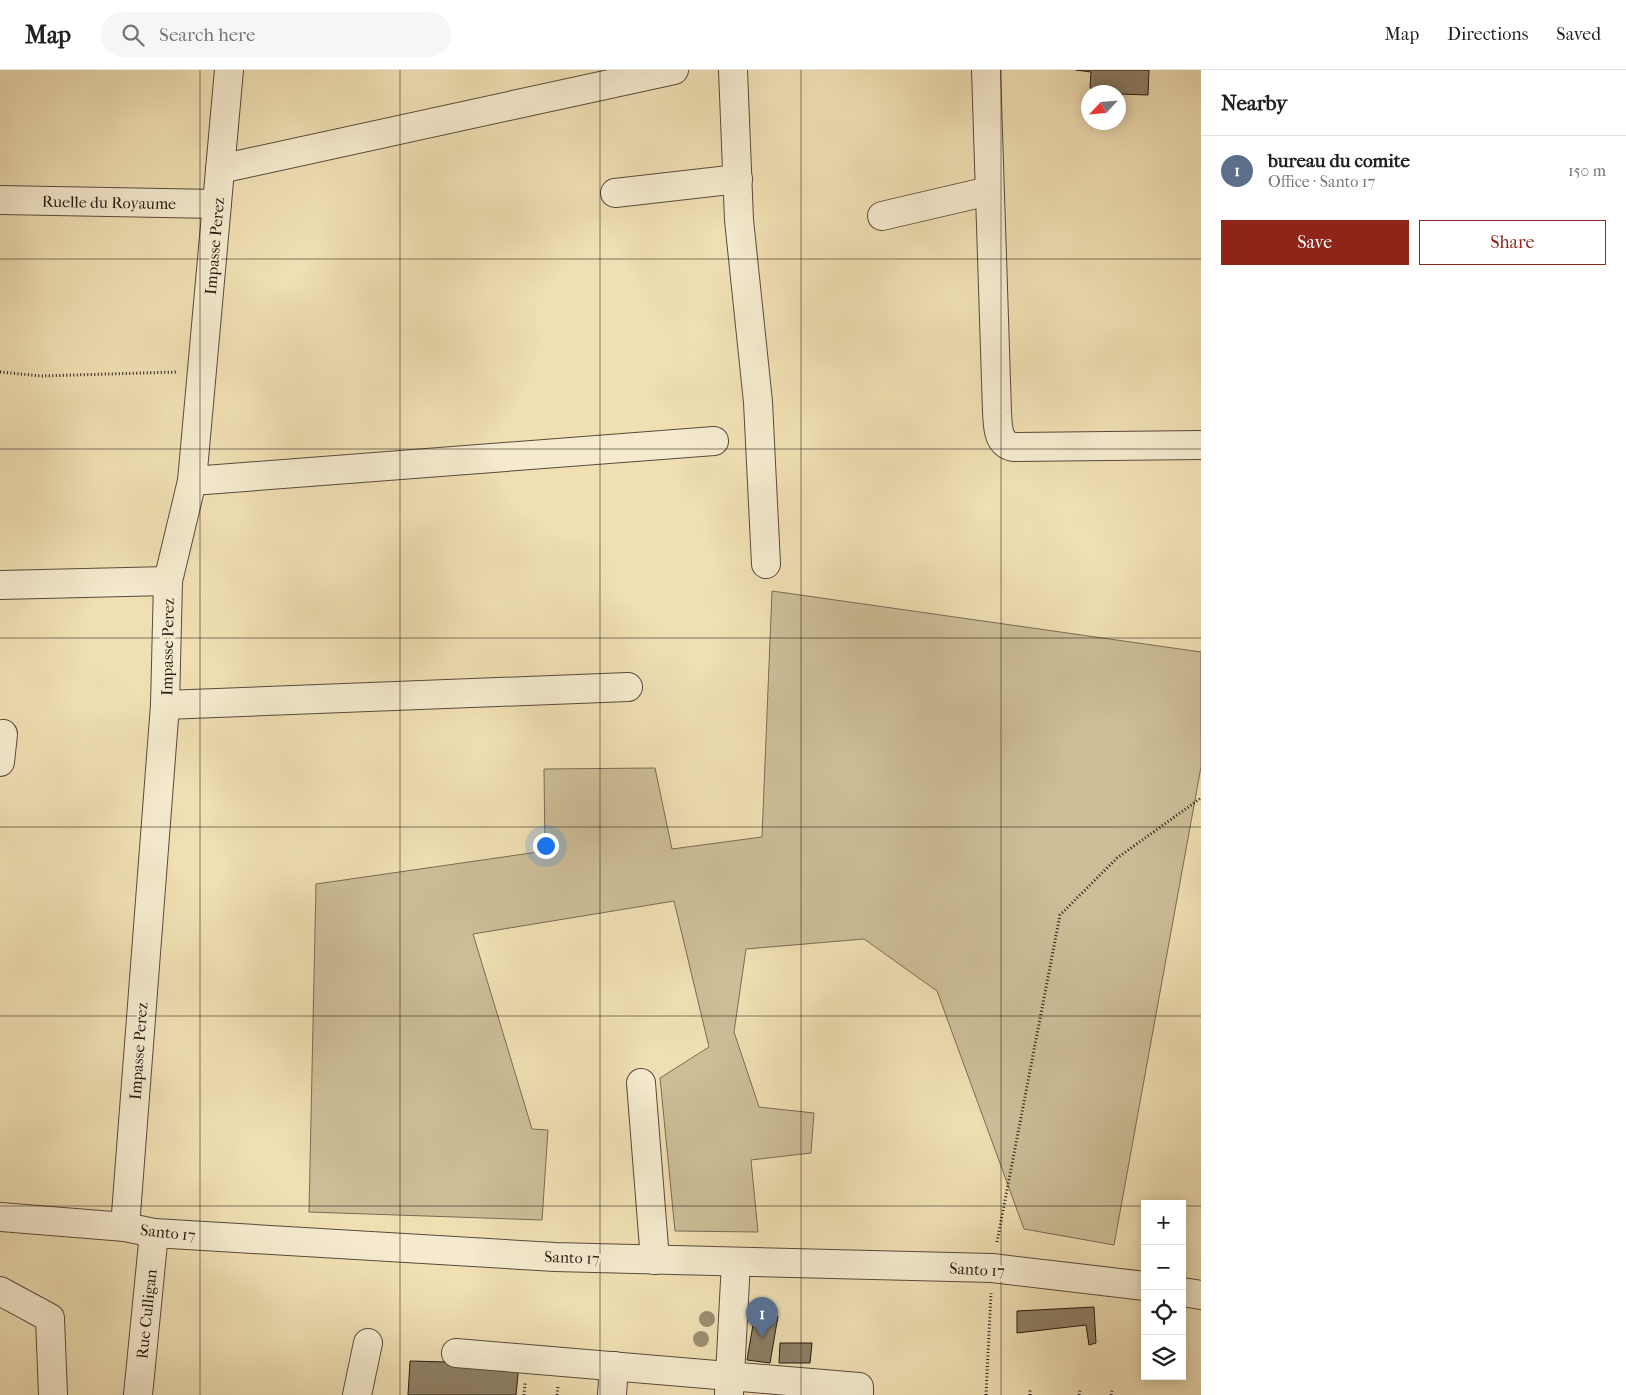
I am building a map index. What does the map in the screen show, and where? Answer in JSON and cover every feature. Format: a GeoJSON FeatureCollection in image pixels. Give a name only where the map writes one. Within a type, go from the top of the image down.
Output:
{"type":"FeatureCollection","features":[{"type":"Feature","properties":{"kind":"street","name":"Impasse Perez"},"geometry":{"type":"LineString","coordinates":[[125,1227],[165,705],[168,581],[192,481],[229,70]]}},
{"type":"Feature","properties":{"kind":"street"},"geometry":{"type":"LineString","coordinates":[[220,169],[674,70]]}},
{"type":"Feature","properties":{"kind":"street"},"geometry":{"type":"LineString","coordinates":[[733,70],[740,220],[758,402],[766,564]]}},
{"type":"Feature","properties":{"kind":"street"},"geometry":{"type":"LineString","coordinates":[[986,70],[997,412],[998,431],[1002,440],[1006,445],[1013,447],[1201,445]]}},
{"type":"Feature","properties":{"kind":"street"},"geometry":{"type":"LineString","coordinates":[[615,193],[738,179]]}},
{"type":"Feature","properties":{"kind":"street"},"geometry":{"type":"LineString","coordinates":[[882,216],[989,191]]}},
{"type":"Feature","properties":{"kind":"street","name":"Ruelle du Royaume"},"geometry":{"type":"LineString","coordinates":[[0,200],[217,204]]}},
{"type":"Feature","properties":{"kind":"street"},"geometry":{"type":"LineString","coordinates":[[192,481],[714,441]]}},
{"type":"Feature","properties":{"kind":"street"},"geometry":{"type":"LineString","coordinates":[[0,585],[168,581]]}},
{"type":"Feature","properties":{"kind":"street"},"geometry":{"type":"LineString","coordinates":[[165,705],[628,687]]}},
{"type":"Feature","properties":{"kind":"street"},"geometry":{"type":"LineString","coordinates":[[0,762],[3,734]]}},
{"type":"Feature","properties":{"kind":"street"},"geometry":{"type":"LineString","coordinates":[[642,1083],[655,1260]]}},
{"type":"Feature","properties":{"kind":"street","name":"Santo 17"},"geometry":{"type":"LineString","coordinates":[[0,1217],[125,1227],[154,1232],[545,1257],[992,1268],[1141,1286]]}},
{"type":"Feature","properties":{"kind":"street","name":"Rue Culligan"},"geometry":{"type":"LineString","coordinates":[[138,1395],[154,1232]]}},
{"type":"Feature","properties":{"kind":"street"},"geometry":{"type":"LineString","coordinates":[[730,1385],[736,1262]]}},
{"type":"Feature","properties":{"kind":"street"},"geometry":{"type":"LineString","coordinates":[[0,1291],[50,1318],[53,1395]]}},
{"type":"Feature","properties":{"kind":"street"},"geometry":{"type":"LineString","coordinates":[[1186,1293],[1201,1295]]}},
{"type":"Feature","properties":{"kind":"street"},"geometry":{"type":"LineString","coordinates":[[357,1395],[368,1343]]}},
{"type":"Feature","properties":{"kind":"street"},"geometry":{"type":"LineString","coordinates":[[456,1353],[614,1366],[730,1385],[860,1387],[859,1395]]}},
{"type":"Feature","properties":{"kind":"street"},"geometry":{"type":"LineString","coordinates":[[612,1395],[614,1366]]}},
{"type":"Feature","properties":{"kind":"path"},"geometry":{"type":"LineString","coordinates":[[0,372],[41,376],[202,371]]}},
{"type":"Feature","properties":{"kind":"path"},"geometry":{"type":"LineString","coordinates":[[986,1395],[992,1268],[1060,915],[1117,858],[1201,798]]}},
{"type":"Feature","properties":{"kind":"path"},"geometry":{"type":"LineString","coordinates":[[1030,1390],[1030,1395]]}},
{"type":"Feature","properties":{"kind":"shaded area"},"geometry":{"type":"Polygon","coordinates":[[[772,591],[1201,652],[1201,767],[1114,1245],[1024,1229],[937,991],[864,939],[746,949],[734,1032],[759,1107],[814,1113],[811,1153],[751,1160],[758,1232],[675,1231],[660,1078],[709,1047],[674,901],[473,934],[532,1129],[548,1130],[542,1220],[309,1212],[316,884],[545,851],[544,769],[655,768],[672,849],[762,837],[772,591]]]}},
{"type":"Feature","properties":{"kind":"building"},"geometry":{"type":"Polygon","coordinates":[[[1076,70],[1149,70],[1148,95],[1126,94],[1126,85],[1090,85],[1091,72],[1076,70]]]}},
{"type":"Feature","properties":{"kind":"building"},"geometry":{"type":"Polygon","coordinates":[[[1094,1307],[1096,1343],[1089,1345],[1086,1325],[1017,1333],[1017,1311],[1094,1307]]]}},
{"type":"Feature","properties":{"kind":"building"},"geometry":{"type":"Polygon","coordinates":[[[755,1313],[778,1316],[770,1363],[747,1360],[755,1313]]]}},
{"type":"Feature","properties":{"kind":"building"},"geometry":{"type":"Polygon","coordinates":[[[780,1343],[812,1343],[810,1363],[779,1363],[780,1343]]]}},
{"type":"Feature","properties":{"kind":"building"},"geometry":{"type":"Polygon","coordinates":[[[410,1361],[519,1364],[516,1395],[408,1395],[410,1361]]]}},
{"type":"Feature","properties":{"kind":"place","name":"bureau du comite"},"geometry":{"type":"Point","coordinates":[762,1338]}}]}
